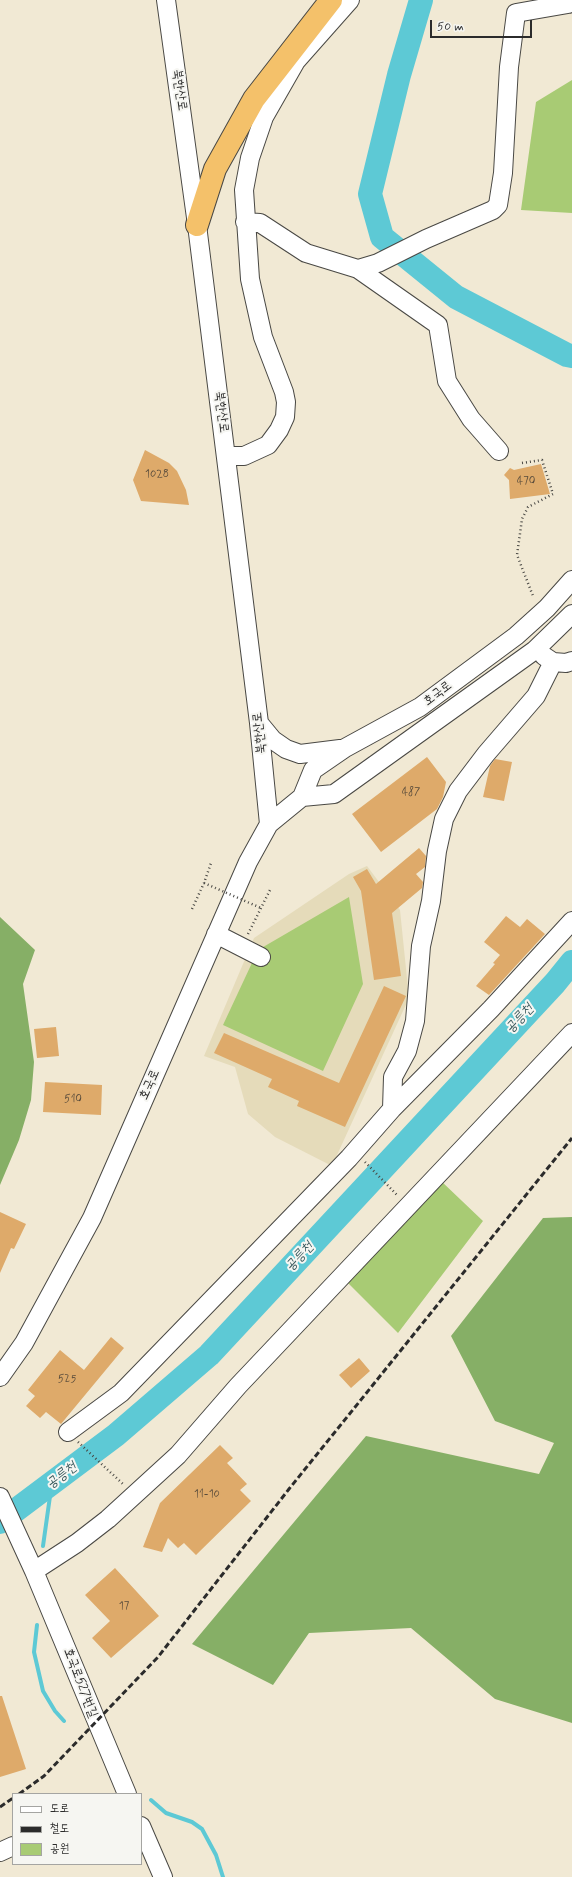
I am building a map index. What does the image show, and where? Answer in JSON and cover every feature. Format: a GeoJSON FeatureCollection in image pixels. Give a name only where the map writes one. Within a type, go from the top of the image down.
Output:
{"type":"FeatureCollection","features":[{"type":"Feature","properties":{"kind":"highway"},"geometry":{"type":"LineString","coordinates":[[197,225],[215,170],[254,99],[331,0]]}},
{"type":"Feature","properties":{"kind":"street","name":"북한산로"},"geometry":{"type":"LineString","coordinates":[[166,0],[197,225],[226,456],[259,723],[269,824]]}},
{"type":"Feature","properties":{"kind":"street"},"geometry":{"type":"LineString","coordinates":[[226,456],[244,456],[268,445],[279,430],[285,417],[285,397],[263,337],[252,286],[245,222],[244,190],[250,158],[264,117],[296,61],[350,0]]}},
{"type":"Feature","properties":{"kind":"street"},"geometry":{"type":"LineString","coordinates":[[358,268],[378,263],[387,257],[426,239],[490,212],[498,205],[503,173],[509,67],[516,13],[568,4],[566,0]]}},
{"type":"Feature","properties":{"kind":"street"},"geometry":{"type":"LineString","coordinates":[[245,222],[260,223],[306,253],[358,268],[438,325],[447,381],[471,419],[499,451]]}},
{"type":"Feature","properties":{"kind":"street","name":"호국로"},"geometry":{"type":"LineString","coordinates":[[0,1377],[24,1343],[92,1218],[248,862],[269,824],[302,797],[313,770],[345,748],[426,702],[516,636],[547,608],[572,580]]}},
{"type":"Feature","properties":{"kind":"street","name":"호국로"},"geometry":{"type":"LineString","coordinates":[[302,797],[334,794],[535,650],[572,614]]}},
{"type":"Feature","properties":{"kind":"street"},"geometry":{"type":"LineString","coordinates":[[535,650],[553,662],[566,664],[572,661]]}},
{"type":"Feature","properties":{"kind":"street"},"geometry":{"type":"LineString","coordinates":[[392,1109],[393,1077],[406,1051],[415,1021],[421,946],[431,901],[437,851],[444,819],[458,791],[536,696],[553,662]]}},
{"type":"Feature","properties":{"kind":"street"},"geometry":{"type":"LineString","coordinates":[[259,723],[273,740],[300,754],[345,748]]}},
{"type":"Feature","properties":{"kind":"street"},"geometry":{"type":"LineString","coordinates":[[68,1432],[121,1393],[349,1158],[392,1109],[491,1009],[572,921]]}},
{"type":"Feature","properties":{"kind":"street"},"geometry":{"type":"LineString","coordinates":[[216,934],[261,957]]}},
{"type":"Feature","properties":{"kind":"street"},"geometry":{"type":"LineString","coordinates":[[34,1571],[77,1543],[108,1519],[178,1454],[238,1386],[572,1033]]}},
{"type":"Feature","properties":{"kind":"street","name":"호국로527번길"},"geometry":{"type":"LineString","coordinates":[[0,1497],[34,1571],[124,1793]]}},
{"type":"Feature","properties":{"kind":"street"},"geometry":{"type":"LineString","coordinates":[[142,1828],[163,1877]]}},
{"type":"Feature","properties":{"kind":"street"},"geometry":{"type":"LineString","coordinates":[[0,1852],[12,1846]]}},
{"type":"Feature","properties":{"kind":"path"},"geometry":{"type":"LineString","coordinates":[[522,464],[542,460],[553,494],[528,507],[522,519],[518,555],[533,596]]}},
{"type":"Feature","properties":{"kind":"path"},"geometry":{"type":"LineString","coordinates":[[192,909],[211,863]]}},
{"type":"Feature","properties":{"kind":"path"},"geometry":{"type":"LineString","coordinates":[[204,883],[261,908]]}},
{"type":"Feature","properties":{"kind":"path"},"geometry":{"type":"LineString","coordinates":[[246,938],[271,888]]}},
{"type":"Feature","properties":{"kind":"path"},"geometry":{"type":"LineString","coordinates":[[364,1162],[399,1196]]}},
{"type":"Feature","properties":{"kind":"path"},"geometry":{"type":"LineString","coordinates":[[68,1432],[125,1486]]}},
{"type":"Feature","properties":{"kind":"shaded area"},"geometry":{"type":"Polygon","coordinates":[[[367,866],[400,910],[409,998],[332,1166],[275,1137],[248,1114],[235,1067],[204,1056],[254,938],[349,874],[367,866]]]}},
{"type":"Feature","properties":{"kind":"green space"},"geometry":{"type":"Polygon","coordinates":[[[572,80],[572,213],[521,210],[536,102],[572,80]]]}},
{"type":"Feature","properties":{"kind":"green space"},"geometry":{"type":"Polygon","coordinates":[[[349,897],[363,984],[323,1071],[223,1025],[258,950],[349,897]]]}},
{"type":"Feature","properties":{"kind":"green space"},"geometry":{"type":"Polygon","coordinates":[[[0,917],[35,950],[23,984],[34,1062],[31,1100],[19,1140],[0,1185],[0,917]]]}},
{"type":"Feature","properties":{"kind":"green space"},"geometry":{"type":"Polygon","coordinates":[[[440,1180],[483,1221],[398,1333],[345,1280],[440,1180]]]}},
{"type":"Feature","properties":{"kind":"green space"},"geometry":{"type":"Polygon","coordinates":[[[572,1217],[572,1723],[495,1699],[411,1628],[309,1633],[273,1685],[192,1644],[366,1436],[539,1474],[554,1443],[495,1421],[451,1336],[543,1218],[572,1217]]]}},
{"type":"Feature","properties":{"kind":"building"},"geometry":{"type":"Polygon","coordinates":[[[145,450],[169,463],[177,471],[186,490],[189,505],[141,501],[133,480],[145,450]]]}},
{"type":"Feature","properties":{"kind":"building"},"geometry":{"type":"Polygon","coordinates":[[[541,464],[550,494],[510,499],[509,480],[504,475],[510,468],[514,470],[541,464]]]}},
{"type":"Feature","properties":{"kind":"building"},"geometry":{"type":"Polygon","coordinates":[[[427,757],[446,782],[443,797],[437,809],[381,852],[352,814],[427,757]]]}},
{"type":"Feature","properties":{"kind":"building"},"geometry":{"type":"Polygon","coordinates":[[[495,759],[512,762],[504,801],[483,797],[490,766],[495,759]]]}},
{"type":"Feature","properties":{"kind":"building"},"geometry":{"type":"Polygon","coordinates":[[[419,848],[426,856],[425,867],[416,874],[423,882],[422,888],[392,913],[401,976],[374,980],[361,891],[353,877],[367,869],[376,884],[419,848]]]}},
{"type":"Feature","properties":{"kind":"building"},"geometry":{"type":"Polygon","coordinates":[[[506,916],[520,927],[527,919],[545,934],[489,995],[476,986],[495,964],[493,963],[500,955],[484,942],[506,916]]]}},
{"type":"Feature","properties":{"kind":"building"},"geometry":{"type":"Polygon","coordinates":[[[384,986],[406,996],[345,1127],[297,1106],[299,1101],[268,1087],[272,1079],[214,1053],[224,1033],[339,1083],[384,986]]]}},
{"type":"Feature","properties":{"kind":"building"},"geometry":{"type":"Polygon","coordinates":[[[56,1027],[59,1056],[37,1058],[34,1029],[56,1027]]]}},
{"type":"Feature","properties":{"kind":"building"},"geometry":{"type":"Polygon","coordinates":[[[45,1082],[102,1085],[101,1115],[43,1112],[45,1082]]]}},
{"type":"Feature","properties":{"kind":"building"},"geometry":{"type":"Polygon","coordinates":[[[0,1212],[26,1224],[14,1249],[11,1248],[0,1273],[0,1212]]]}},
{"type":"Feature","properties":{"kind":"building"},"geometry":{"type":"Polygon","coordinates":[[[111,1337],[124,1348],[61,1424],[46,1412],[40,1418],[26,1406],[35,1396],[28,1390],[60,1350],[84,1370],[111,1337]]]}},
{"type":"Feature","properties":{"kind":"building"},"geometry":{"type":"Polygon","coordinates":[[[359,1358],[370,1371],[351,1388],[339,1375],[359,1358]]]}},
{"type":"Feature","properties":{"kind":"building"},"geometry":{"type":"Polygon","coordinates":[[[220,1445],[233,1458],[227,1463],[247,1484],[240,1490],[251,1501],[196,1555],[184,1543],[178,1548],[168,1538],[162,1552],[143,1547],[160,1503],[220,1445]]]}},
{"type":"Feature","properties":{"kind":"building"},"geometry":{"type":"Polygon","coordinates":[[[115,1568],[159,1616],[111,1658],[92,1638],[110,1621],[85,1595],[115,1568]]]}},
{"type":"Feature","properties":{"kind":"building"},"geometry":{"type":"Polygon","coordinates":[[[0,1696],[2,1696],[26,1769],[0,1777],[0,1696]]]}},
{"type":"Feature","properties":{"kind":"waterway"},"geometry":{"type":"LineString","coordinates":[[421,0],[399,75],[370,194],[382,237],[456,297],[567,355],[572,356]]}},
{"type":"Feature","properties":{"kind":"waterway","name":"공릉천"},"geometry":{"type":"LineString","coordinates":[[0,1522],[116,1435],[209,1355],[555,983],[572,962]]}},
{"type":"Feature","properties":{"kind":"waterway"},"geometry":{"type":"LineString","coordinates":[[43,1546],[52,1482]]}},
{"type":"Feature","properties":{"kind":"waterway"},"geometry":{"type":"LineString","coordinates":[[37,1625],[34,1652],[43,1691],[55,1711],[64,1721]]}},
{"type":"Feature","properties":{"kind":"waterway"},"geometry":{"type":"LineString","coordinates":[[151,1800],[166,1813],[192,1822],[202,1829],[216,1855],[223,1877]]}},
{"type":"Feature","properties":{"kind":"railway"},"geometry":{"type":"LineString","coordinates":[[20,1793],[44,1776],[158,1657],[289,1489],[572,1138]]}},
{"type":"Feature","properties":{"kind":"railway"},"geometry":{"type":"LineString","coordinates":[[0,1807],[12,1799]]}}]}
